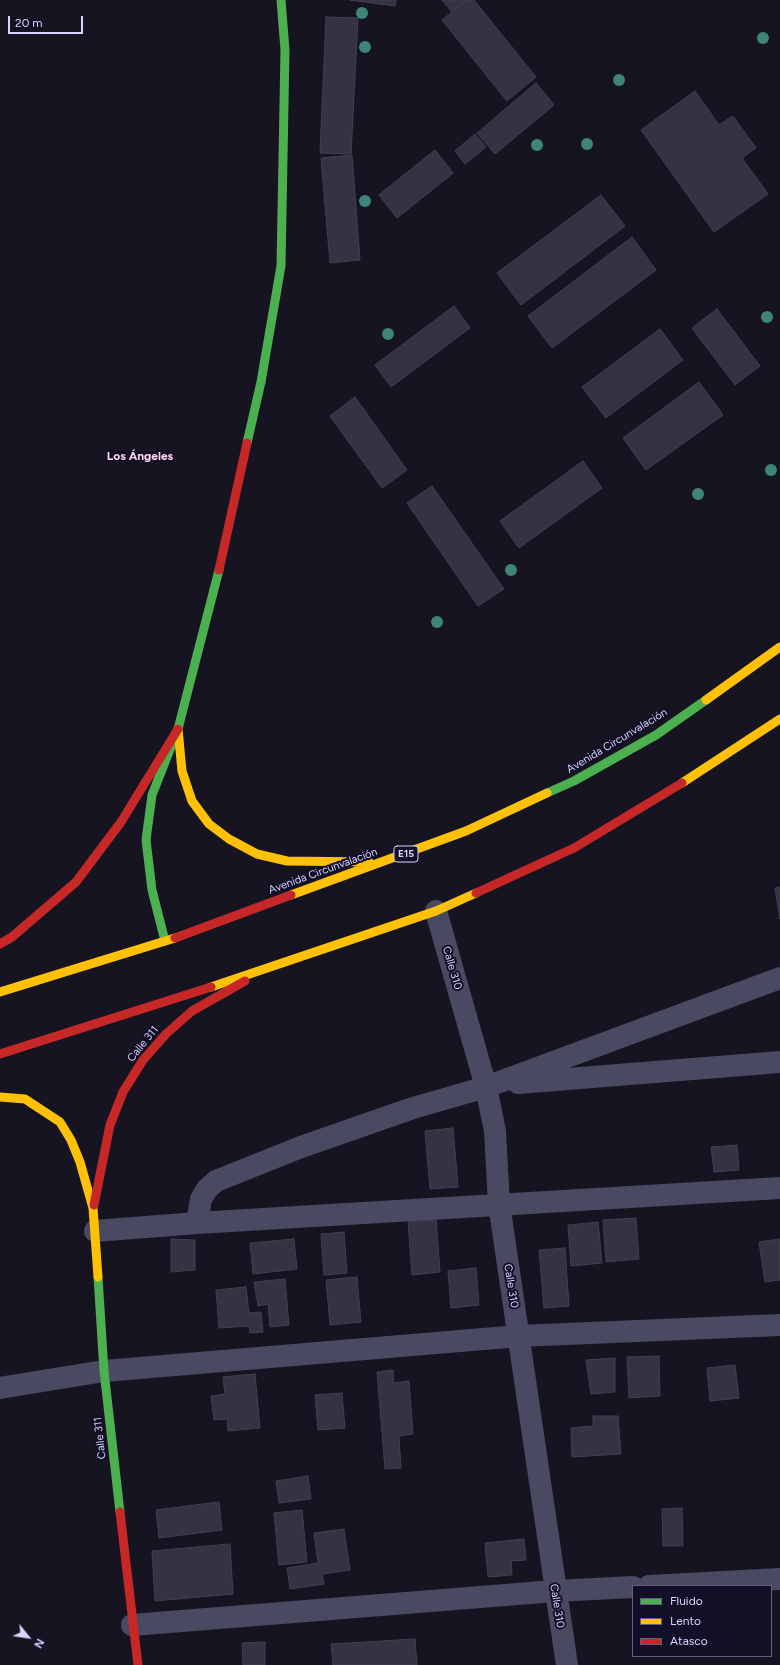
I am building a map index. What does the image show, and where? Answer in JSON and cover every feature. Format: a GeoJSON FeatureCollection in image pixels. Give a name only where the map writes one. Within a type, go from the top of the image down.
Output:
{"type":"FeatureCollection","features":[{"type":"Feature","properties":{"kind":"main road"},"geometry":{"type":"LineString","coordinates":[[165,942],[152,890],[146,840],[152,795],[178,729],[210,609],[261,382],[281,266],[285,50],[281,0]]}},
{"type":"Feature","properties":{"kind":"main road","name":"Avenida Circunvalación"},"geometry":{"type":"LineString","coordinates":[[0,992],[165,942],[466,831],[574,781],[656,735],[780,647]]}},
{"type":"Feature","properties":{"kind":"main road"},"geometry":{"type":"LineString","coordinates":[[0,1054],[269,968],[436,911],[574,848],[656,800],[780,719]]}},
{"type":"Feature","properties":{"kind":"main road"},"geometry":{"type":"LineString","coordinates":[[178,729],[182,771],[192,801],[209,824],[229,839],[257,854],[288,861],[384,862]]}},
{"type":"Feature","properties":{"kind":"main road"},"geometry":{"type":"LineString","coordinates":[[0,944],[12,937],[76,882],[121,822],[178,729]]}},
{"type":"Feature","properties":{"kind":"main road","name":"Calle 311"},"geometry":{"type":"LineString","coordinates":[[93,1208],[110,1125],[123,1092],[143,1060],[166,1034],[192,1011],[269,968]]}},
{"type":"Feature","properties":{"kind":"main road","name":"Calle 311"},"geometry":{"type":"LineString","coordinates":[[0,1097],[25,1099],[60,1122],[71,1140],[80,1162],[93,1208],[104,1371],[132,1624],[138,1665]]}},
{"type":"Feature","properties":{"kind":"street","name":"Calle 310"},"geometry":{"type":"LineString","coordinates":[[436,911],[486,1087],[495,1131],[499,1204],[567,1665]]}},
{"type":"Feature","properties":{"kind":"street"},"geometry":{"type":"LineString","coordinates":[[197,1223],[201,1199],[207,1189],[216,1181],[301,1147],[412,1108],[486,1087],[780,978]]}},
{"type":"Feature","properties":{"kind":"street"},"geometry":{"type":"LineString","coordinates":[[486,1087],[528,1082],[780,1062]]}},
{"type":"Feature","properties":{"kind":"street"},"geometry":{"type":"LineString","coordinates":[[95,1231],[499,1204],[780,1188]]}},
{"type":"Feature","properties":{"kind":"street"},"geometry":{"type":"LineString","coordinates":[[0,1388],[104,1371],[519,1336],[780,1325]]}},
{"type":"Feature","properties":{"kind":"street"},"geometry":{"type":"LineString","coordinates":[[668,1585],[780,1579]]}},
{"type":"Feature","properties":{"kind":"street"},"geometry":{"type":"LineString","coordinates":[[132,1624],[555,1591],[632,1587]]}},
{"type":"Feature","properties":{"kind":"building"},"geometry":{"type":"Polygon","coordinates":[[[350,0],[396,0],[395,6],[350,0]]]}},
{"type":"Feature","properties":{"kind":"building"},"geometry":{"type":"Polygon","coordinates":[[[442,0],[467,0],[452,12],[442,0]]]}},
{"type":"Feature","properties":{"kind":"building"},"geometry":{"type":"Polygon","coordinates":[[[467,0],[474,0],[536,77],[507,101],[442,20],[467,0]]]}},
{"type":"Feature","properties":{"kind":"building"},"geometry":{"type":"Polygon","coordinates":[[[326,17],[358,18],[351,154],[320,153],[326,17]]]}},
{"type":"Feature","properties":{"kind":"building"},"geometry":{"type":"Polygon","coordinates":[[[536,83],[554,105],[495,154],[477,133],[536,83]]]}},
{"type":"Feature","properties":{"kind":"building"},"geometry":{"type":"Polygon","coordinates":[[[695,91],[719,125],[733,116],[756,148],[742,158],[768,194],[714,232],[641,130],[695,91]]]}},
{"type":"Feature","properties":{"kind":"building"},"geometry":{"type":"Polygon","coordinates":[[[475,134],[486,147],[465,164],[455,151],[475,134]]]}},
{"type":"Feature","properties":{"kind":"building"},"geometry":{"type":"Polygon","coordinates":[[[435,150],[453,173],[397,218],[379,195],[435,150]]]}},
{"type":"Feature","properties":{"kind":"building"},"geometry":{"type":"Polygon","coordinates":[[[352,155],[360,260],[330,263],[321,158],[352,155]]]}},
{"type":"Feature","properties":{"kind":"building"},"geometry":{"type":"Polygon","coordinates":[[[601,195],[625,226],[521,305],[497,273],[601,195]]]}},
{"type":"Feature","properties":{"kind":"building"},"geometry":{"type":"Polygon","coordinates":[[[632,237],[656,270],[552,348],[528,316],[632,237]]]}},
{"type":"Feature","properties":{"kind":"building"},"geometry":{"type":"Polygon","coordinates":[[[454,306],[470,328],[391,387],[375,365],[454,306]]]}},
{"type":"Feature","properties":{"kind":"building"},"geometry":{"type":"Polygon","coordinates":[[[717,309],[760,366],[735,385],[692,328],[717,309]]]}},
{"type":"Feature","properties":{"kind":"building"},"geometry":{"type":"Polygon","coordinates":[[[660,329],[683,360],[606,418],[582,387],[660,329]]]}},
{"type":"Feature","properties":{"kind":"building"},"geometry":{"type":"Polygon","coordinates":[[[699,382],[723,415],[646,470],[623,438],[699,382]]]}},
{"type":"Feature","properties":{"kind":"building"},"geometry":{"type":"Polygon","coordinates":[[[355,397],[407,470],[382,488],[330,416],[355,397]]]}},
{"type":"Feature","properties":{"kind":"building"},"geometry":{"type":"Polygon","coordinates":[[[583,461],[602,488],[519,548],[500,521],[583,461]]]}},
{"type":"Feature","properties":{"kind":"building"},"geometry":{"type":"Polygon","coordinates":[[[432,486],[504,589],[478,606],[407,503],[432,486]]]}},
{"type":"Feature","properties":{"kind":"building"},"geometry":{"type":"Polygon","coordinates":[[[780,887],[780,919],[775,888],[780,887]]]}},
{"type":"Feature","properties":{"kind":"building"},"geometry":{"type":"Polygon","coordinates":[[[453,1128],[458,1187],[430,1189],[425,1131],[453,1128]]]}},
{"type":"Feature","properties":{"kind":"building"},"geometry":{"type":"Polygon","coordinates":[[[737,1145],[739,1170],[714,1172],[711,1147],[737,1145]]]}},
{"type":"Feature","properties":{"kind":"building"},"geometry":{"type":"Polygon","coordinates":[[[636,1218],[639,1259],[606,1262],[603,1220],[636,1218]]]}},
{"type":"Feature","properties":{"kind":"building"},"geometry":{"type":"Polygon","coordinates":[[[436,1220],[440,1272],[412,1275],[408,1222],[436,1220]]]}},
{"type":"Feature","properties":{"kind":"building"},"geometry":{"type":"Polygon","coordinates":[[[598,1222],[602,1263],[571,1266],[568,1225],[598,1222]]]}},
{"type":"Feature","properties":{"kind":"building"},"geometry":{"type":"Polygon","coordinates":[[[344,1232],[347,1273],[324,1275],[321,1234],[344,1232]]]}},
{"type":"Feature","properties":{"kind":"building"},"geometry":{"type":"Polygon","coordinates":[[[171,1239],[195,1240],[195,1270],[171,1272],[171,1239]]]}},
{"type":"Feature","properties":{"kind":"building"},"geometry":{"type":"Polygon","coordinates":[[[294,1239],[297,1269],[253,1274],[250,1243],[294,1239]]]}},
{"type":"Feature","properties":{"kind":"building"},"geometry":{"type":"Polygon","coordinates":[[[780,1239],[780,1280],[765,1282],[759,1242],[780,1239]]]}},
{"type":"Feature","properties":{"kind":"building"},"geometry":{"type":"Polygon","coordinates":[[[565,1248],[569,1306],[544,1308],[539,1250],[565,1248]]]}},
{"type":"Feature","properties":{"kind":"building"},"geometry":{"type":"Polygon","coordinates":[[[476,1268],[479,1305],[451,1308],[448,1271],[476,1268]]]}},
{"type":"Feature","properties":{"kind":"building"},"geometry":{"type":"Polygon","coordinates":[[[357,1277],[361,1322],[330,1325],[326,1280],[357,1277]]]}},
{"type":"Feature","properties":{"kind":"building"},"geometry":{"type":"Polygon","coordinates":[[[285,1279],[289,1325],[270,1327],[268,1304],[258,1306],[254,1282],[285,1279]]]}},
{"type":"Feature","properties":{"kind":"building"},"geometry":{"type":"Polygon","coordinates":[[[246,1287],[249,1313],[261,1312],[263,1332],[250,1333],[249,1326],[219,1328],[216,1290],[246,1287]]]}},
{"type":"Feature","properties":{"kind":"building"},"geometry":{"type":"Polygon","coordinates":[[[659,1356],[660,1396],[629,1398],[627,1357],[659,1356]]]}},
{"type":"Feature","properties":{"kind":"building"},"geometry":{"type":"Polygon","coordinates":[[[615,1358],[615,1392],[591,1394],[586,1360],[615,1358]]]}},
{"type":"Feature","properties":{"kind":"building"},"geometry":{"type":"Polygon","coordinates":[[[735,1365],[739,1398],[710,1401],[707,1368],[735,1365]]]}},
{"type":"Feature","properties":{"kind":"building"},"geometry":{"type":"Polygon","coordinates":[[[393,1370],[394,1383],[409,1381],[413,1434],[399,1436],[401,1468],[385,1469],[377,1372],[393,1370]]]}},
{"type":"Feature","properties":{"kind":"building"},"geometry":{"type":"Polygon","coordinates":[[[255,1374],[260,1428],[228,1431],[227,1419],[214,1420],[211,1396],[225,1394],[223,1377],[255,1374]]]}},
{"type":"Feature","properties":{"kind":"building"},"geometry":{"type":"Polygon","coordinates":[[[342,1393],[345,1428],[318,1430],[315,1395],[342,1393]]]}},
{"type":"Feature","properties":{"kind":"building"},"geometry":{"type":"Polygon","coordinates":[[[593,1416],[618,1416],[621,1454],[572,1457],[571,1428],[593,1426],[593,1416]]]}},
{"type":"Feature","properties":{"kind":"building"},"geometry":{"type":"Polygon","coordinates":[[[308,1476],[311,1499],[279,1503],[276,1481],[308,1476]]]}},
{"type":"Feature","properties":{"kind":"building"},"geometry":{"type":"Polygon","coordinates":[[[219,1502],[222,1530],[159,1538],[156,1510],[219,1502]]]}},
{"type":"Feature","properties":{"kind":"building"},"geometry":{"type":"Polygon","coordinates":[[[682,1508],[683,1546],[663,1546],[662,1509],[682,1508]]]}},
{"type":"Feature","properties":{"kind":"building"},"geometry":{"type":"Polygon","coordinates":[[[302,1510],[307,1562],[279,1565],[274,1513],[302,1510]]]}},
{"type":"Feature","properties":{"kind":"building"},"geometry":{"type":"Polygon","coordinates":[[[344,1529],[350,1570],[322,1574],[324,1584],[290,1589],[287,1568],[318,1563],[314,1533],[344,1529]]]}},
{"type":"Feature","properties":{"kind":"building"},"geometry":{"type":"Polygon","coordinates":[[[524,1539],[526,1560],[511,1561],[512,1575],[488,1577],[485,1543],[524,1539]]]}},
{"type":"Feature","properties":{"kind":"building"},"geometry":{"type":"Polygon","coordinates":[[[230,1544],[233,1594],[155,1601],[152,1551],[230,1544]]]}},
{"type":"Feature","properties":{"kind":"building"},"geometry":{"type":"Polygon","coordinates":[[[415,1639],[417,1665],[333,1665],[331,1644],[415,1639]]]}},
{"type":"Feature","properties":{"kind":"building"},"geometry":{"type":"Polygon","coordinates":[[[265,1642],[265,1665],[243,1665],[242,1643],[265,1642]]]}},
{"type":"Feature","properties":{"kind":"traffic: fast"},"geometry":{"type":"LineString","coordinates":[[247,443],[261,382],[281,266],[285,50],[281,0]]}},
{"type":"Feature","properties":{"kind":"traffic: fast"},"geometry":{"type":"LineString","coordinates":[[165,941],[152,890],[146,840],[152,795],[178,729],[219,570]]}},
{"type":"Feature","properties":{"kind":"traffic: fast"},"geometry":{"type":"LineString","coordinates":[[547,793],[574,781],[656,735],[706,700]]}},
{"type":"Feature","properties":{"kind":"traffic: fast"},"geometry":{"type":"LineString","coordinates":[[98,1277],[104,1371],[120,1512]]}},
{"type":"Feature","properties":{"kind":"traffic: slow"},"geometry":{"type":"LineString","coordinates":[[706,700],[780,647]]}},
{"type":"Feature","properties":{"kind":"traffic: slow"},"geometry":{"type":"LineString","coordinates":[[682,783],[780,719]]}},
{"type":"Feature","properties":{"kind":"traffic: slow"},"geometry":{"type":"LineString","coordinates":[[178,729],[182,771],[192,801],[209,824],[229,839],[257,854],[287,861],[369,862]]}},
{"type":"Feature","properties":{"kind":"traffic: slow"},"geometry":{"type":"LineString","coordinates":[[291,895],[466,831],[547,793]]}},
{"type":"Feature","properties":{"kind":"traffic: slow"},"geometry":{"type":"LineString","coordinates":[[211,987],[436,911],[476,893]]}},
{"type":"Feature","properties":{"kind":"traffic: slow"},"geometry":{"type":"LineString","coordinates":[[0,992],[175,938]]}},
{"type":"Feature","properties":{"kind":"traffic: slow"},"geometry":{"type":"LineString","coordinates":[[0,1097],[25,1099],[60,1122],[71,1140],[80,1162],[93,1208],[98,1277]]}},
{"type":"Feature","properties":{"kind":"traffic: jam"},"geometry":{"type":"LineString","coordinates":[[219,570],[247,443]]}},
{"type":"Feature","properties":{"kind":"traffic: jam"},"geometry":{"type":"LineString","coordinates":[[0,944],[12,937],[76,882],[121,822],[178,729]]}},
{"type":"Feature","properties":{"kind":"traffic: jam"},"geometry":{"type":"LineString","coordinates":[[476,893],[574,848],[682,783]]}},
{"type":"Feature","properties":{"kind":"traffic: jam"},"geometry":{"type":"LineString","coordinates":[[175,938],[291,895]]}},
{"type":"Feature","properties":{"kind":"traffic: jam"},"geometry":{"type":"LineString","coordinates":[[94,1205],[110,1125],[123,1092],[143,1060],[166,1034],[192,1011],[245,981]]}},
{"type":"Feature","properties":{"kind":"traffic: jam"},"geometry":{"type":"LineString","coordinates":[[0,1054],[211,987]]}},
{"type":"Feature","properties":{"kind":"traffic: jam"},"geometry":{"type":"LineString","coordinates":[[120,1512],[138,1665]]}},
{"type":"Feature","properties":{"kind":"district","name":"Los Ángeles"},"geometry":{"type":"Point","coordinates":[140,456]}}]}
